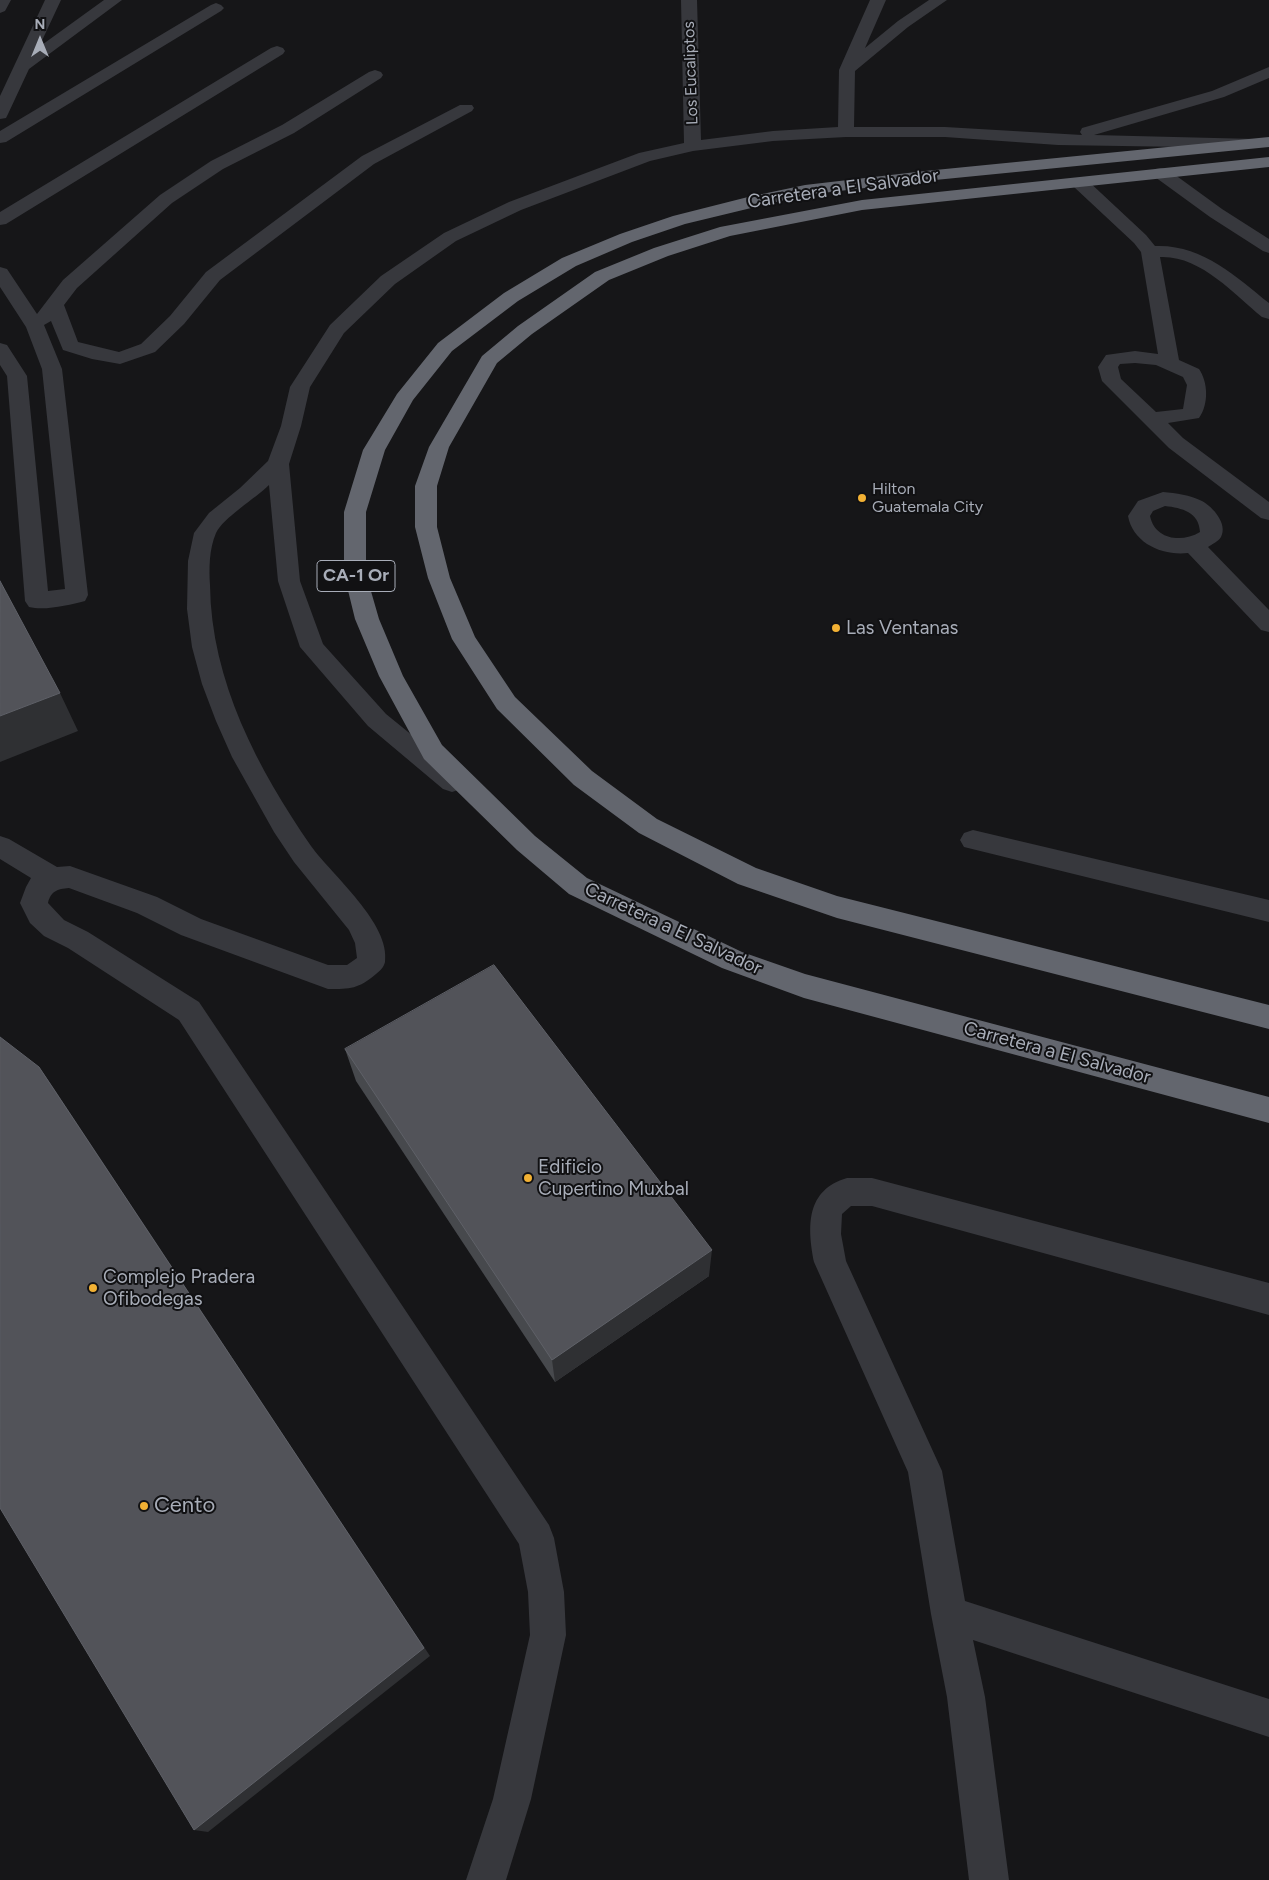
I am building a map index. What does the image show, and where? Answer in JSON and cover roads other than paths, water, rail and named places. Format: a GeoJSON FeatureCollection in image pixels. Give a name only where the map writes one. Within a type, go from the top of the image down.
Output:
{"type":"FeatureCollection","features":[{"type":"Feature","properties":{"kind":"highway","name":"Carretera a El Salvador"},"geometry":{"type":"LineString","coordinates":[[1265,149],[1161,173],[862,206],[726,231],[661,252],[602,276],[525,330],[489,360],[439,447],[426,486],[426,527],[438,578],[464,639],[506,704],[583,778],[648,826],[748,876],[837,907],[1269,1017]]}},
{"type":"Feature","properties":{"kind":"highway","name":"Carretera a El Salvador"},"geometry":{"type":"LineString","coordinates":[[1265,149],[925,176],[805,190],[678,220],[635,235],[569,262],[511,297],[445,347],[404,398],[374,450],[354,512],[355,574],[368,619],[391,676],[433,752],[526,843],[578,886],[741,964],[804,986],[1269,1110]]}},
{"type":"Feature","properties":{"kind":"street"},"geometry":{"type":"LineString","coordinates":[[0,8],[4,0]]}},
{"type":"Feature","properties":{"kind":"street"},"geometry":{"type":"LineString","coordinates":[[0,114],[53,0]]}},
{"type":"Feature","properties":{"kind":"street"},"geometry":{"type":"LineString","coordinates":[[24,65],[114,0]]}},
{"type":"Feature","properties":{"kind":"street","name":"Los Eucaliptos"},"geometry":{"type":"LineString","coordinates":[[689,0],[693,146]]}},
{"type":"Feature","properties":{"kind":"street"},"geometry":{"type":"LineString","coordinates":[[846,132],[848,70],[878,0]]}},
{"type":"Feature","properties":{"kind":"street"},"geometry":{"type":"LineString","coordinates":[[848,70],[903,24],[939,0]]}},
{"type":"Feature","properties":{"kind":"street"},"geometry":{"type":"LineString","coordinates":[[0,138],[216,8]]}},
{"type":"Feature","properties":{"kind":"street"},"geometry":{"type":"LineString","coordinates":[[0,220],[277,51]]}},
{"type":"Feature","properties":{"kind":"street"},"geometry":{"type":"LineString","coordinates":[[1058,140],[1218,94],[1269,72]]}},
{"type":"Feature","properties":{"kind":"street"},"geometry":{"type":"LineString","coordinates":[[36,327],[55,306],[70,284],[166,199],[217,164],[288,129],[375,75]]}},
{"type":"Feature","properties":{"kind":"street"},"geometry":{"type":"LineString","coordinates":[[55,306],[70,346],[92,353],[120,358],[148,348],[177,320],[213,276],[368,160],[466,108]]}},
{"type":"Feature","properties":{"kind":"street"},"geometry":{"type":"LineString","coordinates":[[526,843],[377,720],[312,647],[289,581],[278,464],[291,426],[300,387],[337,330],[388,280],[450,237],[515,206],[645,157],[693,146],[772,136],[846,132],[945,132],[1058,140],[1265,149]]}},
{"type":"Feature","properties":{"kind":"street"},"geometry":{"type":"LineString","coordinates":[[1161,173],[1216,213],[1269,247]]}},
{"type":"Feature","properties":{"kind":"street"},"geometry":{"type":"LineString","coordinates":[[1080,183],[1140,239],[1150,252],[1169,361]]}},
{"type":"Feature","properties":{"kind":"street"},"geometry":{"type":"LineString","coordinates":[[1150,252],[1170,250],[1192,256],[1216,271],[1269,313]]}},
{"type":"Feature","properties":{"kind":"street"},"geometry":{"type":"LineString","coordinates":[[0,273],[36,327],[52,369],[77,595],[37,601],[16,376],[0,349]]}},
{"type":"Feature","properties":{"kind":"street"},"geometry":{"type":"LineString","coordinates":[[1153,419],[1192,414],[1197,385],[1192,373],[1169,361],[1133,356],[1113,359],[1108,367],[1112,381],[1176,443],[1269,513]]}},
{"type":"Feature","properties":{"kind":"street"},"geometry":{"type":"LineString","coordinates":[[278,464],[247,495],[225,510],[208,528],[199,560],[200,626],[226,718],[251,770],[304,856],[358,921],[369,942],[371,962],[353,977],[328,977],[190,927],[147,905],[70,877],[53,878],[39,887],[34,903],[40,915],[54,928],[78,940],[189,1011],[536,1538],[546,1592],[548,1635],[512,1799],[486,1880]]}},
{"type":"Feature","properties":{"kind":"street"},"geometry":{"type":"LineString","coordinates":[[1194,546],[1269,624]]}},
{"type":"Feature","properties":{"kind":"street"},"geometry":{"type":"LineString","coordinates":[[973,840],[1269,912]]}},
{"type":"Feature","properties":{"kind":"street"},"geometry":{"type":"LineString","coordinates":[[0,846],[53,878]]}},
{"type":"Feature","properties":{"kind":"street"},"geometry":{"type":"LineString","coordinates":[[989,1880],[966,1697],[949,1614],[926,1471],[830,1262],[824,1231],[827,1213],[834,1200],[845,1193],[872,1192],[1269,1299]]}},
{"type":"Feature","properties":{"kind":"street"},"geometry":{"type":"LineString","coordinates":[[949,1614],[1269,1718]]}},
{"type":"Feature","properties":{"kind":"place","name":"Hilton Guatemala City"},"geometry":{"type":"Point","coordinates":[862,498]}},
{"type":"Feature","properties":{"kind":"place","name":"Las Ventanas"},"geometry":{"type":"Point","coordinates":[836,628]}},
{"type":"Feature","properties":{"kind":"place","name":"Edificio Cupertino Muxbal"},"geometry":{"type":"Point","coordinates":[528,1178]}},
{"type":"Feature","properties":{"kind":"place","name":"Complejo Pradera Ofibodegas"},"geometry":{"type":"Point","coordinates":[93,1288]}},
{"type":"Feature","properties":{"kind":"place","name":"Cento"},"geometry":{"type":"Point","coordinates":[144,1506]}}]}
